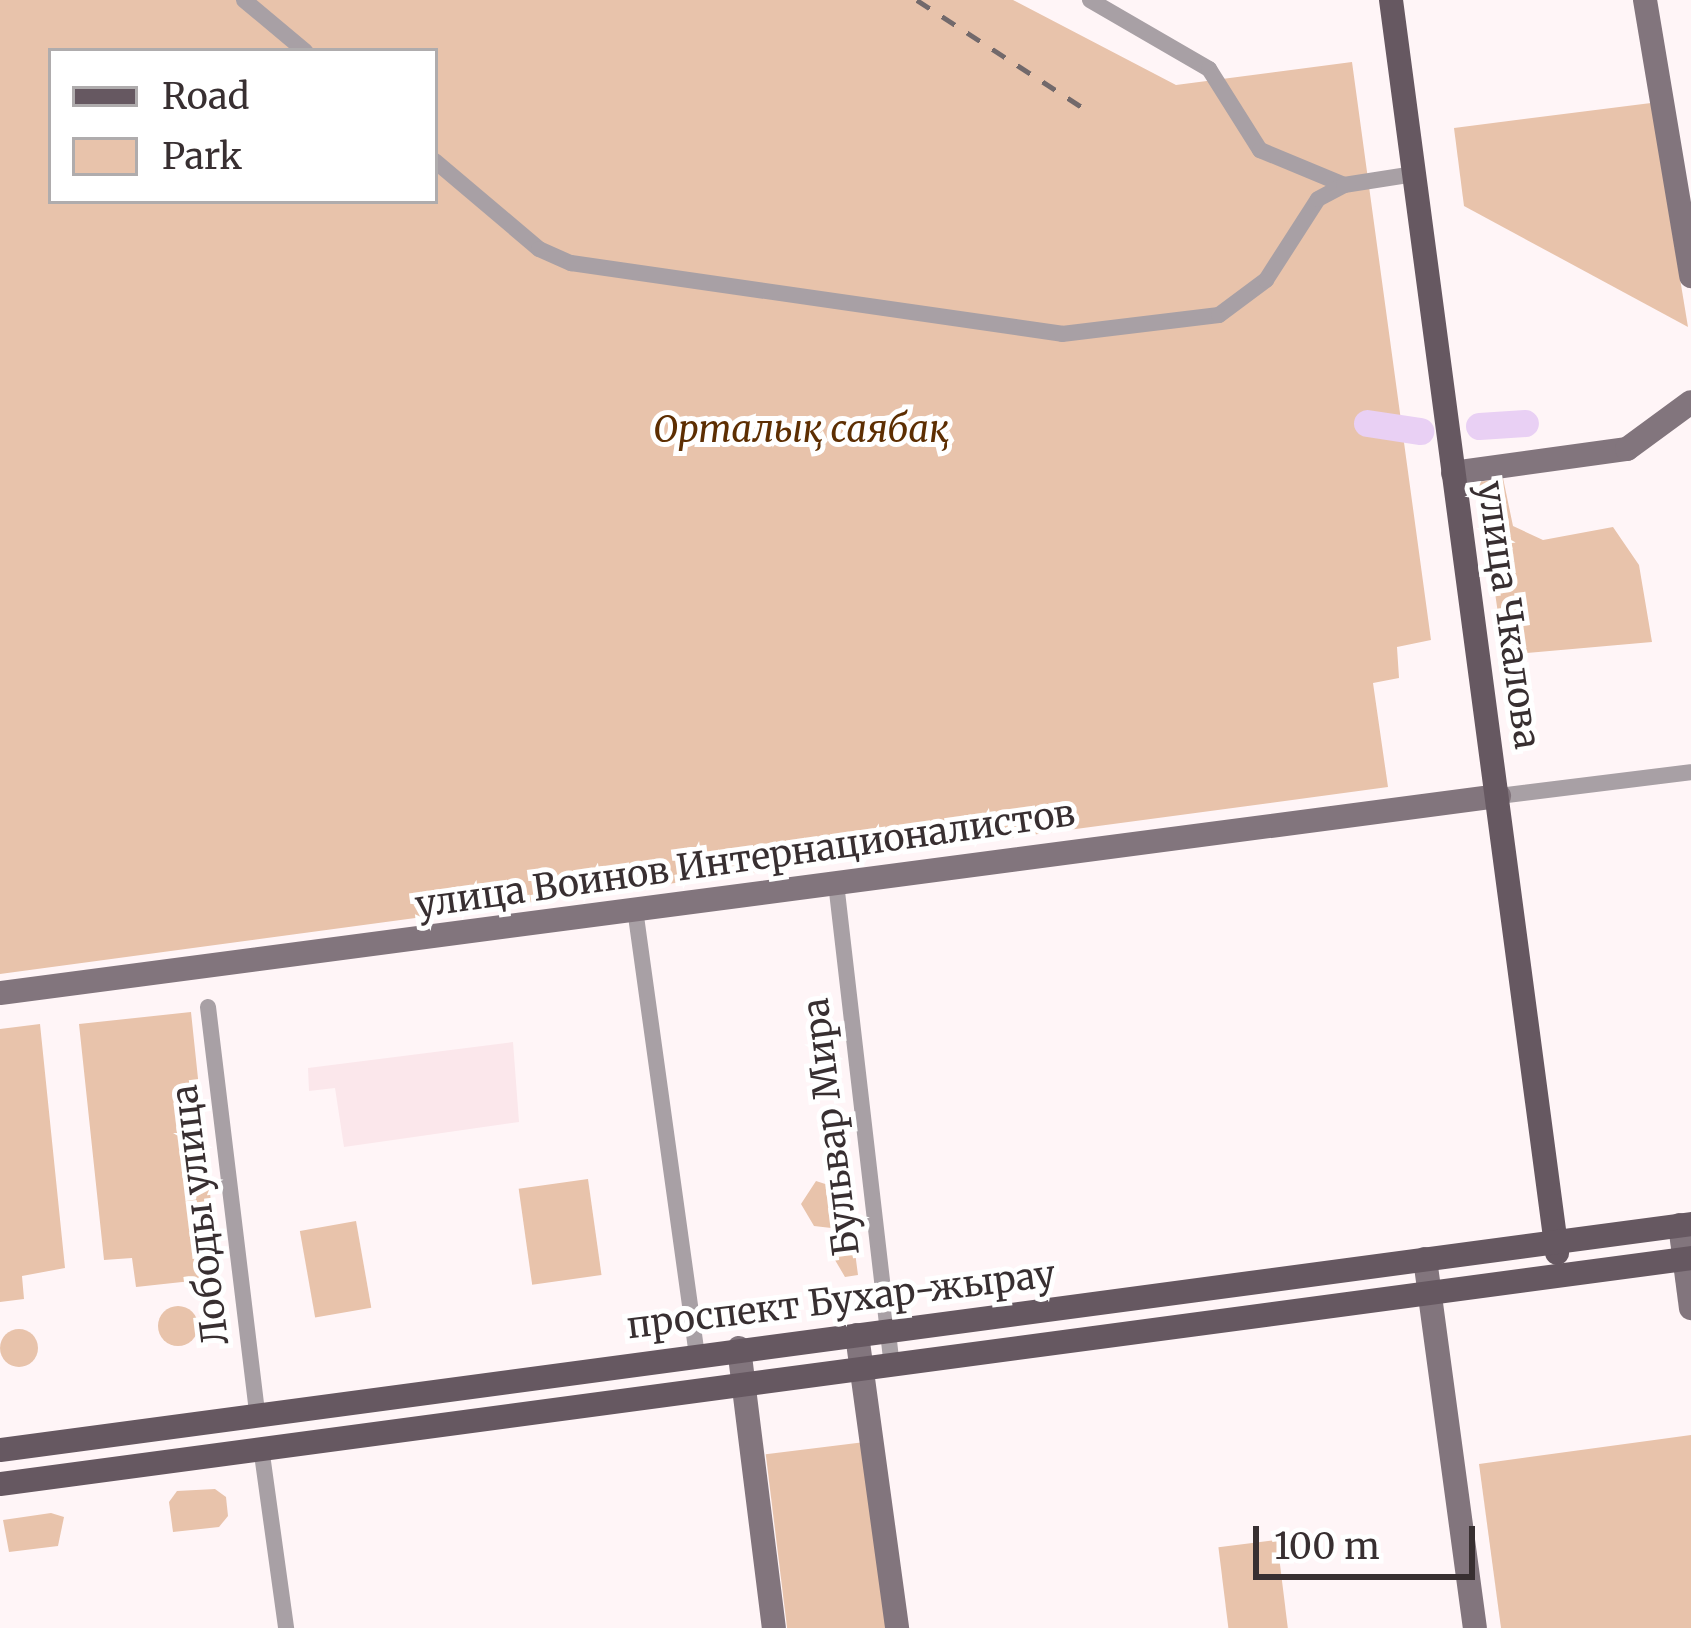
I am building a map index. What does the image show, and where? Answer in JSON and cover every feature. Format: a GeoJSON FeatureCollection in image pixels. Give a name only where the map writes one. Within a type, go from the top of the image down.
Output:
{"type":"FeatureCollection","features":[{"type":"Feature","properties":{"kind":"main road","name":"улица Чкалова"},"geometry":{"type":"LineString","coordinates":[[1391,0],[1560,1275]]}},
{"type":"Feature","properties":{"kind":"main road"},"geometry":{"type":"LineString","coordinates":[[1646,0],[1691,276]]}},
{"type":"Feature","properties":{"kind":"main road"},"geometry":{"type":"LineString","coordinates":[[1453,472],[1627,449],[1691,402]]}},
{"type":"Feature","properties":{"kind":"main road","name":"улица Воинов Интернационалистов"},"geometry":{"type":"LineString","coordinates":[[0,993],[1499,796]]}},
{"type":"Feature","properties":{"kind":"main road"},"geometry":{"type":"LineString","coordinates":[[1686,1224],[1691,1308]]}},
{"type":"Feature","properties":{"kind":"main road","name":"проспект Бухар-жырау"},"geometry":{"type":"LineString","coordinates":[[0,1450],[1686,1224]]}},
{"type":"Feature","properties":{"kind":"main road","name":"проспект Бухар-жырау"},"geometry":{"type":"LineString","coordinates":[[0,1484],[1688,1258]]}},
{"type":"Feature","properties":{"kind":"main road"},"geometry":{"type":"LineString","coordinates":[[1425,1259],[1475,1628]]}},
{"type":"Feature","properties":{"kind":"main road"},"geometry":{"type":"LineString","coordinates":[[857,1335],[897,1628]]}},
{"type":"Feature","properties":{"kind":"main road"},"geometry":{"type":"LineString","coordinates":[[739,1348],[774,1628]]}},
{"type":"Feature","properties":{"kind":"street"},"geometry":{"type":"LineString","coordinates":[[244,0],[301,48]]}},
{"type":"Feature","properties":{"kind":"street"},"geometry":{"type":"LineString","coordinates":[[1090,0],[1209,69],[1260,150],[1344,185]]}},
{"type":"Feature","properties":{"kind":"street"},"geometry":{"type":"LineString","coordinates":[[438,164],[538,249],[571,262],[1062,334],[1220,315],[1267,280],[1318,199],[1344,185],[1414,174]]}},
{"type":"Feature","properties":{"kind":"street"},"geometry":{"type":"LineString","coordinates":[[1499,796],[1691,772]]}},
{"type":"Feature","properties":{"kind":"street","name":"Бульвар Мира"},"geometry":{"type":"LineString","coordinates":[[836,883],[892,1364]]}},
{"type":"Feature","properties":{"kind":"street"},"geometry":{"type":"LineString","coordinates":[[635,909],[697,1353]]}},
{"type":"Feature","properties":{"kind":"street","name":"Лободы улица"},"geometry":{"type":"LineString","coordinates":[[208,1007],[257,1414]]}},
{"type":"Feature","properties":{"kind":"street"},"geometry":{"type":"LineString","coordinates":[[261,1447],[286,1628]]}},
{"type":"Feature","properties":{"kind":"shaded area"},"geometry":{"type":"Polygon","coordinates":[[[513,1042],[519,1122],[344,1147],[335,1088],[309,1091],[308,1068],[513,1042]]]}},
{"type":"Feature","properties":{"kind":"green space","name":"Орталық саябақ"},"geometry":{"type":"Polygon","coordinates":[[[0,0],[1013,0],[1176,85],[1352,62],[1431,640],[1397,647],[1399,678],[1373,683],[1388,787],[0,974],[0,0]]]}},
{"type":"Feature","properties":{"kind":"green space"},"geometry":{"type":"Polygon","coordinates":[[[1651,103],[1688,327],[1464,206],[1454,128],[1651,103]]]}},
{"type":"Feature","properties":{"kind":"green space"},"geometry":{"type":"Polygon","coordinates":[[[1503,478],[1513,526],[1543,540],[1613,527],[1639,565],[1652,642],[1504,655],[1479,482],[1503,478]]]}},
{"type":"Feature","properties":{"kind":"green space"},"geometry":{"type":"Polygon","coordinates":[[[191,1012],[219,1278],[136,1287],[132,1258],[104,1260],[79,1024],[191,1012]]]}},
{"type":"Feature","properties":{"kind":"green space"},"geometry":{"type":"Polygon","coordinates":[[[40,1024],[65,1268],[22,1276],[24,1299],[0,1302],[0,1029],[40,1024]]]}},
{"type":"Feature","properties":{"kind":"green space"},"geometry":{"type":"Polygon","coordinates":[[[588,1179],[601,1275],[532,1285],[519,1189],[588,1179]]]}},
{"type":"Feature","properties":{"kind":"green space"},"geometry":{"type":"Polygon","coordinates":[[[816,1181],[847,1191],[858,1275],[845,1277],[835,1260],[845,1245],[840,1229],[814,1226],[801,1204],[816,1181]]]}},
{"type":"Feature","properties":{"kind":"green space"},"geometry":{"type":"Polygon","coordinates":[[[356,1221],[371,1308],[315,1318],[300,1231],[356,1221]]]}},
{"type":"Feature","properties":{"kind":"green space"},"geometry":{"type":"Polygon","coordinates":[[[178,1306],[192,1312],[198,1326],[192,1340],[178,1346],[164,1340],[158,1326],[164,1312],[178,1306]]]}},
{"type":"Feature","properties":{"kind":"green space"},"geometry":{"type":"Polygon","coordinates":[[[19,1329],[32,1335],[38,1348],[32,1361],[19,1367],[6,1361],[0,1348],[6,1335],[19,1329]]]}},
{"type":"Feature","properties":{"kind":"green space"},"geometry":{"type":"Polygon","coordinates":[[[1691,1435],[1691,1628],[1501,1628],[1479,1464],[1691,1435]]]}},
{"type":"Feature","properties":{"kind":"green space"},"geometry":{"type":"Polygon","coordinates":[[[865,1442],[888,1628],[787,1628],[766,1454],[865,1442]]]}},
{"type":"Feature","properties":{"kind":"green space"},"geometry":{"type":"Polygon","coordinates":[[[215,1489],[226,1497],[228,1516],[219,1527],[173,1532],[169,1502],[177,1491],[215,1489]]]}},
{"type":"Feature","properties":{"kind":"green space"},"geometry":{"type":"Polygon","coordinates":[[[51,1513],[64,1517],[58,1546],[9,1552],[3,1520],[51,1513]]]}},
{"type":"Feature","properties":{"kind":"green space"},"geometry":{"type":"Polygon","coordinates":[[[1277,1540],[1288,1628],[1228,1628],[1218,1547],[1277,1540]]]}},
{"type":"Feature","properties":{"kind":"waterway"},"geometry":{"type":"LineString","coordinates":[[1367,423],[1420,431]]}},
{"type":"Feature","properties":{"kind":"waterway"},"geometry":{"type":"LineString","coordinates":[[1479,426],[1525,423]]}},
{"type":"Feature","properties":{"kind":"railway"},"geometry":{"type":"LineString","coordinates":[[917,0],[1091,113]]}}]}
